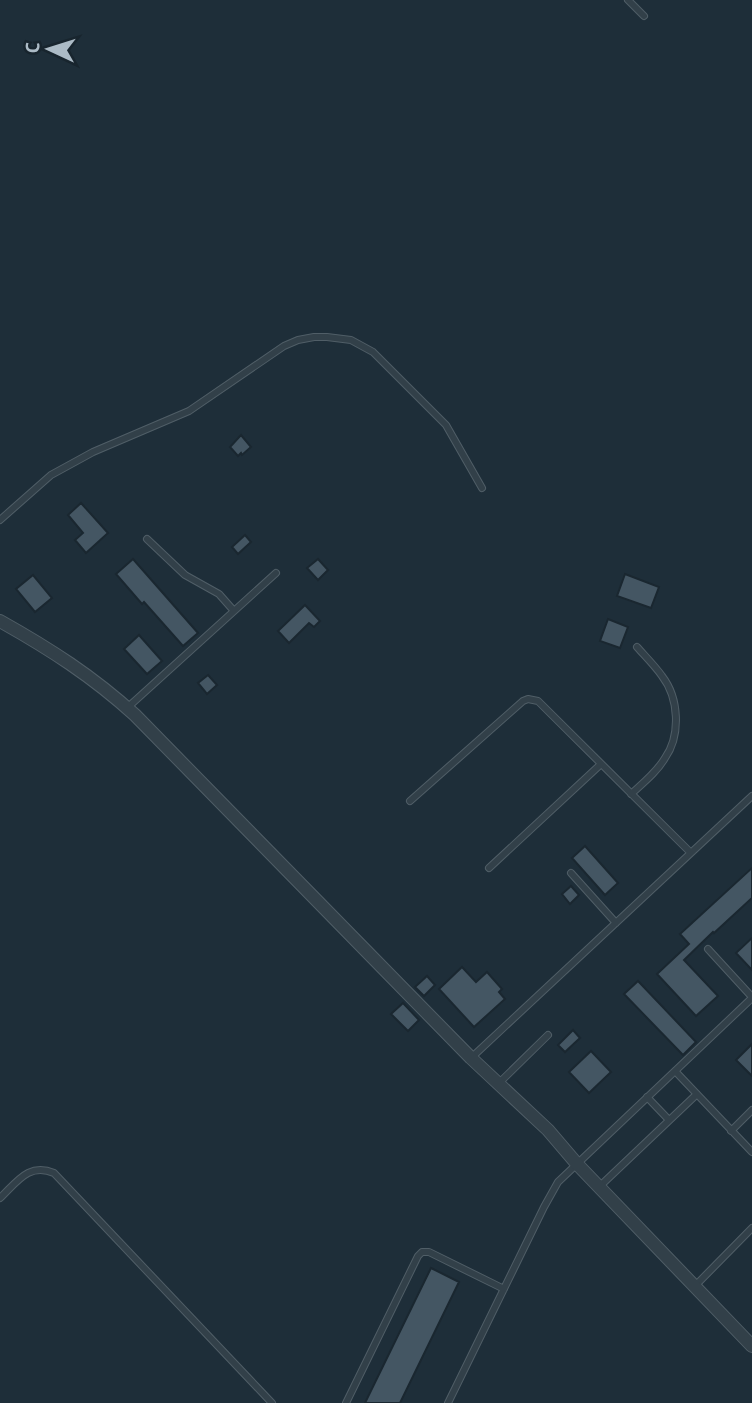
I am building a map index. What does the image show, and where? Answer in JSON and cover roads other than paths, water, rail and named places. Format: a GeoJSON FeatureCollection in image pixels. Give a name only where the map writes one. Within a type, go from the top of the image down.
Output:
{"type":"FeatureCollection","features":[{"type":"Feature","properties":{"kind":"street"},"geometry":{"type":"LineString","coordinates":[[0,621],[83,672],[127,708],[471,1058],[538,1121],[752,1346]]}},
{"type":"Feature","properties":{"kind":"lane"},"geometry":{"type":"LineString","coordinates":[[628,0],[644,16]]}},
{"type":"Feature","properties":{"kind":"lane"},"geometry":{"type":"LineString","coordinates":[[0,520],[35,488],[60,470],[93,452],[189,411],[284,346],[314,337],[351,340],[373,352],[446,425],[482,488]]}},
{"type":"Feature","properties":{"kind":"lane"},"geometry":{"type":"LineString","coordinates":[[148,539],[185,575],[219,594],[234,611]]}},
{"type":"Feature","properties":{"kind":"lane"},"geometry":{"type":"LineString","coordinates":[[127,708],[276,573]]}},
{"type":"Feature","properties":{"kind":"lane"},"geometry":{"type":"LineString","coordinates":[[631,794],[666,758],[672,747],[676,719],[667,684],[637,647]]}},
{"type":"Feature","properties":{"kind":"lane"},"geometry":{"type":"LineString","coordinates":[[410,801],[528,699],[538,701],[691,853]]}},
{"type":"Feature","properties":{"kind":"lane"},"geometry":{"type":"LineString","coordinates":[[489,868],[601,764]]}},
{"type":"Feature","properties":{"kind":"lane"},"geometry":{"type":"LineString","coordinates":[[471,1058],[752,796]]}},
{"type":"Feature","properties":{"kind":"lane"},"geometry":{"type":"LineString","coordinates":[[571,873],[617,923]]}},
{"type":"Feature","properties":{"kind":"lane"},"geometry":{"type":"LineString","coordinates":[[448,1403],[558,1182],[752,997],[708,949]]}},
{"type":"Feature","properties":{"kind":"lane"},"geometry":{"type":"LineString","coordinates":[[498,1084],[548,1035]]}},
{"type":"Feature","properties":{"kind":"lane"},"geometry":{"type":"LineString","coordinates":[[675,1071],[752,1152]]}},
{"type":"Feature","properties":{"kind":"lane"},"geometry":{"type":"LineString","coordinates":[[599,1186],[696,1094]]}},
{"type":"Feature","properties":{"kind":"lane"},"geometry":{"type":"LineString","coordinates":[[648,1097],[669,1120]]}},
{"type":"Feature","properties":{"kind":"lane"},"geometry":{"type":"LineString","coordinates":[[731,1130],[752,1110]]}},
{"type":"Feature","properties":{"kind":"lane"},"geometry":{"type":"LineString","coordinates":[[0,1198],[32,1170],[54,1173],[272,1403]]}},
{"type":"Feature","properties":{"kind":"lane"},"geometry":{"type":"LineString","coordinates":[[695,1286],[752,1228]]}},
{"type":"Feature","properties":{"kind":"lane"},"geometry":{"type":"LineString","coordinates":[[346,1403],[422,1252],[429,1252],[504,1289]]}}]}
